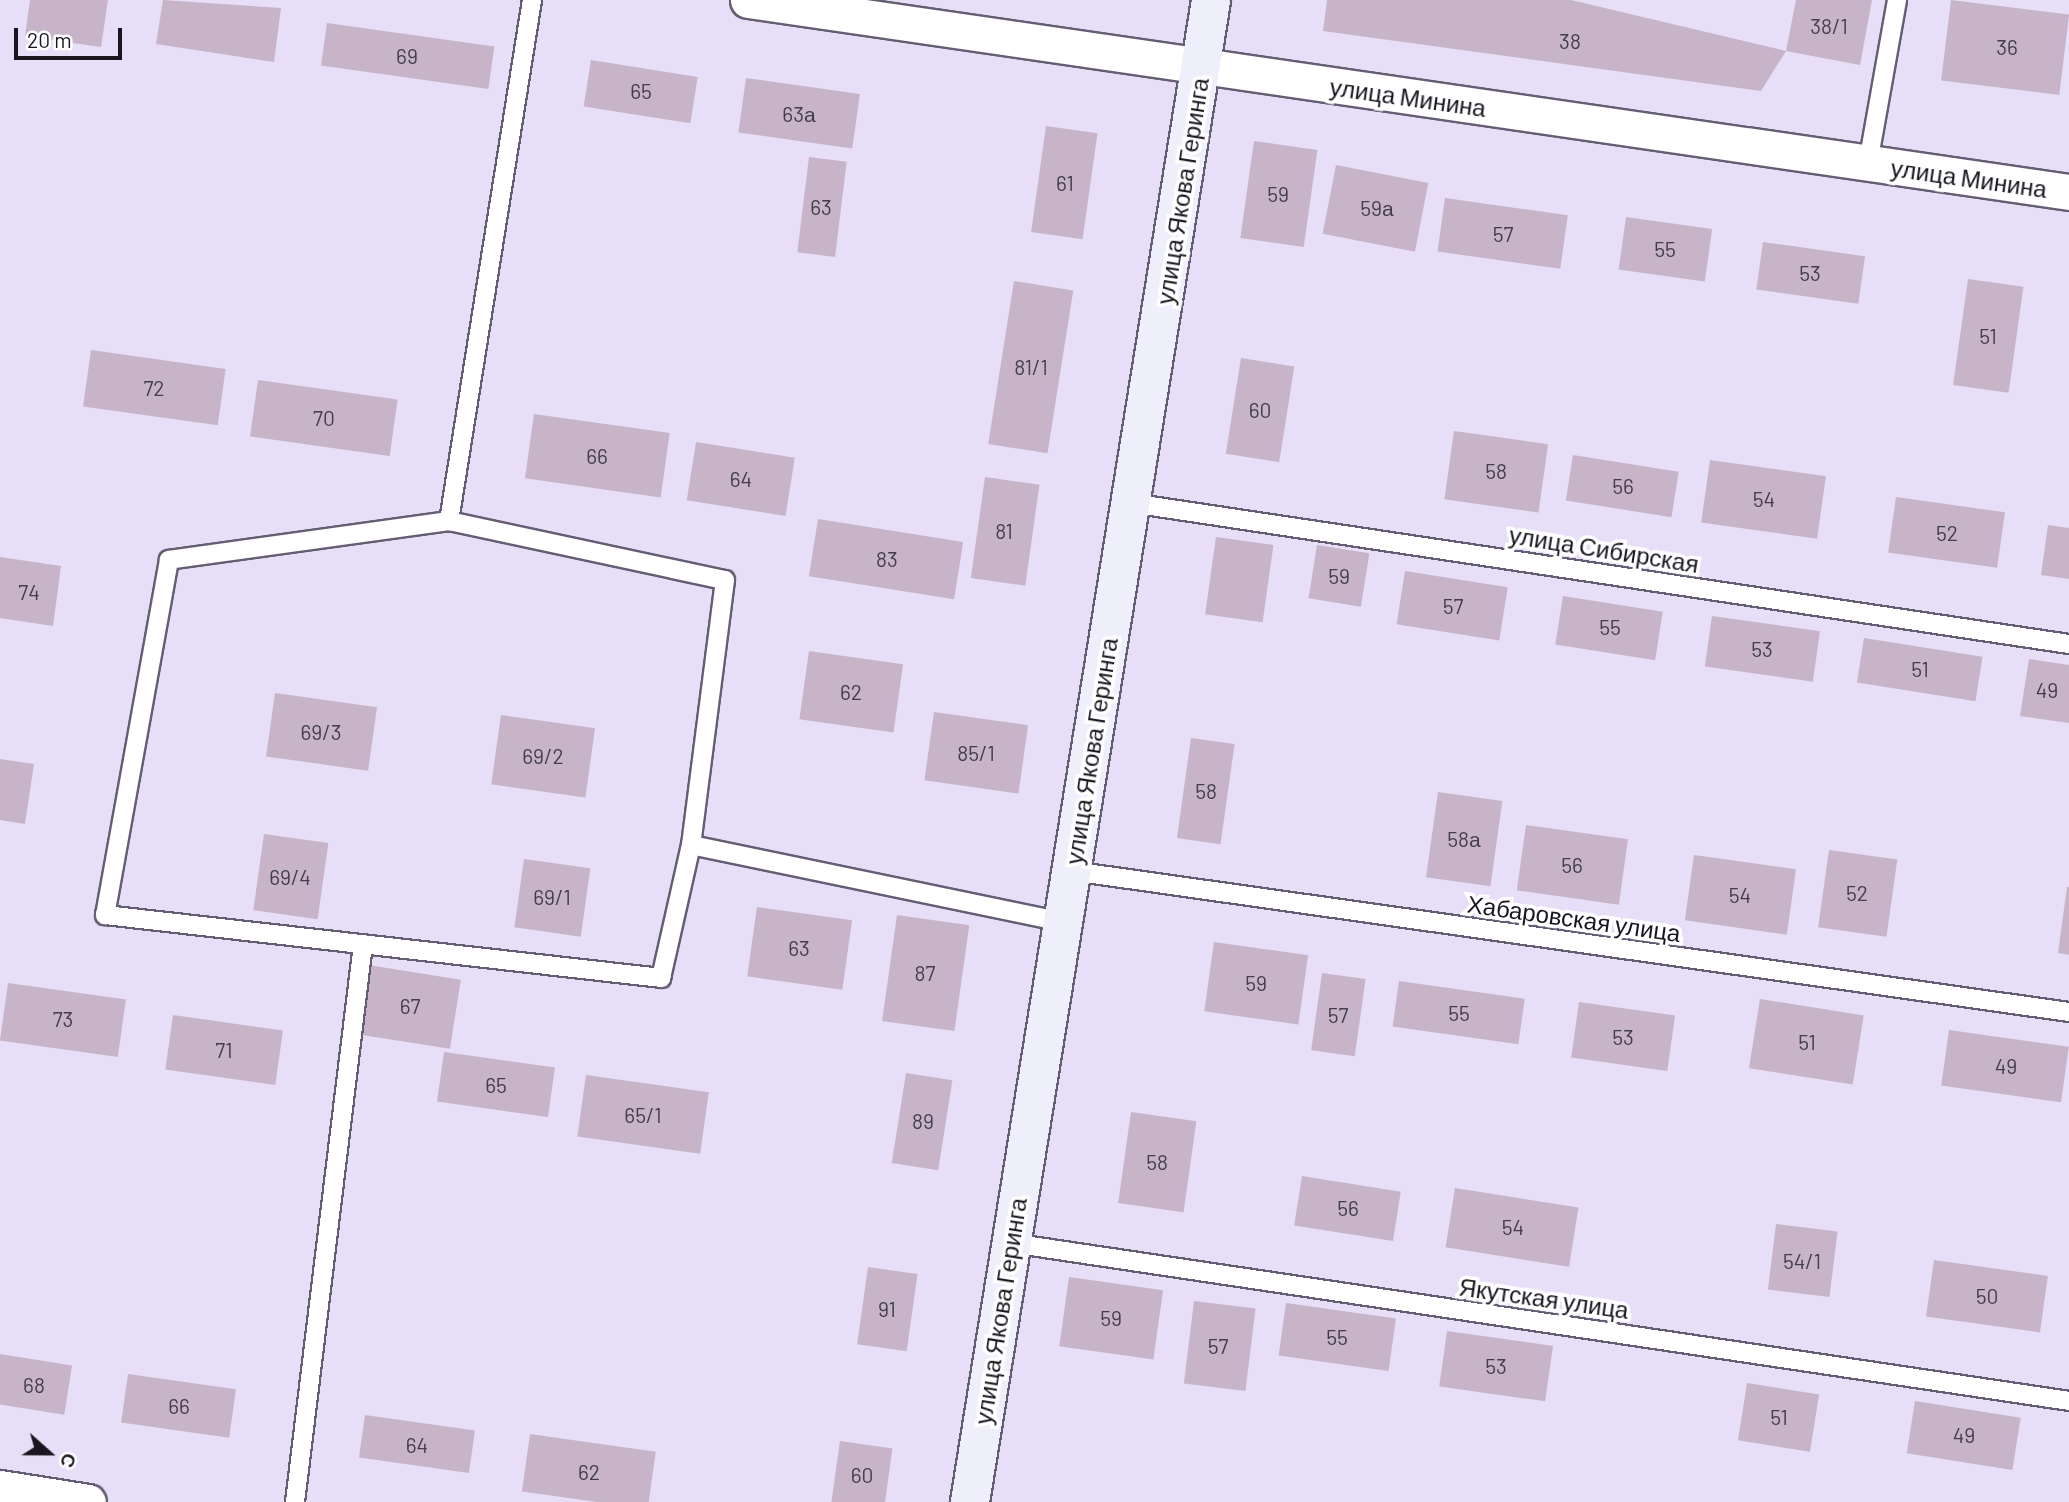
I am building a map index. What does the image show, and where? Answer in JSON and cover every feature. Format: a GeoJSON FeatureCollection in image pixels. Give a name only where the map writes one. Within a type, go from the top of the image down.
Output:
{"type":"FeatureCollection","features":[{"type":"Feature","properties":{"kind":"street","name":"улица Минина"},"geometry":{"type":"LineString","coordinates":[[748,0],[2069,192]]}},
{"type":"Feature","properties":{"kind":"street","name":"улица Якова Геринга"},"geometry":{"type":"LineString","coordinates":[[970,1502],[1211,0]]}},
{"type":"Feature","properties":{"kind":"street"},"geometry":{"type":"LineString","coordinates":[[0,1488],[88,1502]]}},
{"type":"Feature","properties":{"kind":"lane"},"geometry":{"type":"LineString","coordinates":[[449,521],[532,0]]}},
{"type":"Feature","properties":{"kind":"lane"},"geometry":{"type":"LineString","coordinates":[[1868,163],[1897,0]]}},
{"type":"Feature","properties":{"kind":"lane","name":"улица Сибирская"},"geometry":{"type":"LineString","coordinates":[[1131,503],[2069,644]]}},
{"type":"Feature","properties":{"kind":"lane"},"geometry":{"type":"LineString","coordinates":[[449,521],[725,580],[691,845],[661,978],[105,915],[169,560],[449,521]]}},
{"type":"Feature","properties":{"kind":"lane"},"geometry":{"type":"LineString","coordinates":[[691,845],[1063,922]]}},
{"type":"Feature","properties":{"kind":"lane","name":"Хабаровская улица"},"geometry":{"type":"LineString","coordinates":[[1072,871],[2069,1013]]}},
{"type":"Feature","properties":{"kind":"lane"},"geometry":{"type":"LineString","coordinates":[[295,1502],[363,944]]}},
{"type":"Feature","properties":{"kind":"lane","name":"Якутская улица"},"geometry":{"type":"LineString","coordinates":[[1011,1243],[2069,1401]]}},
{"type":"Feature","properties":{"kind":"building"},"geometry":{"type":"Polygon","coordinates":[[[30,0],[108,0],[101,47],[25,36],[30,0]]]}},
{"type":"Feature","properties":{"kind":"building"},"geometry":{"type":"Polygon","coordinates":[[[163,0],[281,8],[274,62],[156,44],[163,0]]]}},
{"type":"Feature","properties":{"kind":"building"},"geometry":{"type":"Polygon","coordinates":[[[1327,0],[1571,0],[1786,51],[1761,91],[1323,31],[1327,0]]]}},
{"type":"Feature","properties":{"kind":"building"},"geometry":{"type":"Polygon","coordinates":[[[1796,0],[1872,0],[1860,65],[1786,51],[1796,0]]]}},
{"type":"Feature","properties":{"kind":"building"},"geometry":{"type":"Polygon","coordinates":[[[1951,0],[2069,14],[2059,95],[1941,80],[1951,0]]]}},
{"type":"Feature","properties":{"kind":"building"},"geometry":{"type":"Polygon","coordinates":[[[327,23],[494,47],[488,89],[321,66],[327,23]]]}},
{"type":"Feature","properties":{"kind":"building"},"geometry":{"type":"Polygon","coordinates":[[[591,60],[698,77],[690,123],[584,106],[591,60]]]}},
{"type":"Feature","properties":{"kind":"building"},"geometry":{"type":"Polygon","coordinates":[[[746,78],[860,94],[852,148],[738,132],[746,78]]]}},
{"type":"Feature","properties":{"kind":"building"},"geometry":{"type":"Polygon","coordinates":[[[1046,126],[1097,133],[1083,239],[1031,232],[1046,126]]]}},
{"type":"Feature","properties":{"kind":"building"},"geometry":{"type":"Polygon","coordinates":[[[1254,141],[1317,150],[1304,247],[1240,238],[1254,141]]]}},
{"type":"Feature","properties":{"kind":"building"},"geometry":{"type":"Polygon","coordinates":[[[809,157],[847,162],[835,257],[797,252],[809,157]]]}},
{"type":"Feature","properties":{"kind":"building"},"geometry":{"type":"Polygon","coordinates":[[[1336,165],[1428,183],[1415,252],[1323,234],[1336,165]]]}},
{"type":"Feature","properties":{"kind":"building"},"geometry":{"type":"Polygon","coordinates":[[[1445,198],[1568,215],[1560,269],[1437,251],[1445,198]]]}},
{"type":"Feature","properties":{"kind":"building"},"geometry":{"type":"Polygon","coordinates":[[[1626,217],[1712,229],[1705,282],[1619,269],[1626,217]]]}},
{"type":"Feature","properties":{"kind":"building"},"geometry":{"type":"Polygon","coordinates":[[[1763,242],[1865,256],[1858,304],[1756,290],[1763,242]]]}},
{"type":"Feature","properties":{"kind":"building"},"geometry":{"type":"Polygon","coordinates":[[[1968,279],[2023,287],[2009,393],[1953,385],[1968,279]]]}},
{"type":"Feature","properties":{"kind":"building"},"geometry":{"type":"Polygon","coordinates":[[[1014,281],[1073,290],[1047,453],[988,444],[1014,281]]]}},
{"type":"Feature","properties":{"kind":"building"},"geometry":{"type":"Polygon","coordinates":[[[91,350],[226,369],[218,425],[83,406],[91,350]]]}},
{"type":"Feature","properties":{"kind":"building"},"geometry":{"type":"Polygon","coordinates":[[[1241,358],[1294,366],[1279,462],[1226,454],[1241,358]]]}},
{"type":"Feature","properties":{"kind":"building"},"geometry":{"type":"Polygon","coordinates":[[[258,380],[398,400],[390,456],[250,436],[258,380]]]}},
{"type":"Feature","properties":{"kind":"building"},"geometry":{"type":"Polygon","coordinates":[[[534,414],[670,433],[661,497],[525,478],[534,414]]]}},
{"type":"Feature","properties":{"kind":"building"},"geometry":{"type":"Polygon","coordinates":[[[1454,431],[1548,444],[1538,513],[1444,499],[1454,431]]]}},
{"type":"Feature","properties":{"kind":"building"},"geometry":{"type":"Polygon","coordinates":[[[696,442],[795,458],[786,516],[687,500],[696,442]]]}},
{"type":"Feature","properties":{"kind":"building"},"geometry":{"type":"Polygon","coordinates":[[[1573,455],[1679,472],[1671,517],[1566,500],[1573,455]]]}},
{"type":"Feature","properties":{"kind":"building"},"geometry":{"type":"Polygon","coordinates":[[[1710,460],[1826,476],[1817,539],[1701,522],[1710,460]]]}},
{"type":"Feature","properties":{"kind":"building"},"geometry":{"type":"Polygon","coordinates":[[[985,477],[1039,485],[1025,586],[971,578],[985,477]]]}},
{"type":"Feature","properties":{"kind":"building"},"geometry":{"type":"Polygon","coordinates":[[[1896,497],[2005,512],[1997,568],[1888,552],[1896,497]]]}},
{"type":"Feature","properties":{"kind":"building"},"geometry":{"type":"Polygon","coordinates":[[[818,519],[963,542],[954,599],[809,576],[818,519]]]}},
{"type":"Feature","properties":{"kind":"building"},"geometry":{"type":"Polygon","coordinates":[[[2048,525],[2069,528],[2069,579],[2041,575],[2048,525]]]}},
{"type":"Feature","properties":{"kind":"building"},"geometry":{"type":"Polygon","coordinates":[[[1216,537],[1273,545],[1263,622],[1205,614],[1216,537]]]}},
{"type":"Feature","properties":{"kind":"building"},"geometry":{"type":"Polygon","coordinates":[[[1317,545],[1369,553],[1361,607],[1309,598],[1317,545]]]}},
{"type":"Feature","properties":{"kind":"building"},"geometry":{"type":"Polygon","coordinates":[[[0,557],[61,566],[53,626],[0,618],[0,557]]]}},
{"type":"Feature","properties":{"kind":"building"},"geometry":{"type":"Polygon","coordinates":[[[1405,571],[1508,587],[1499,641],[1397,624],[1405,571]]]}},
{"type":"Feature","properties":{"kind":"building"},"geometry":{"type":"Polygon","coordinates":[[[1563,596],[1663,612],[1655,660],[1555,644],[1563,596]]]}},
{"type":"Feature","properties":{"kind":"building"},"geometry":{"type":"Polygon","coordinates":[[[1712,616],[1820,631],[1813,682],[1705,667],[1712,616]]]}},
{"type":"Feature","properties":{"kind":"building"},"geometry":{"type":"Polygon","coordinates":[[[1864,638],[1983,657],[1975,701],[1857,682],[1864,638]]]}},
{"type":"Feature","properties":{"kind":"building"},"geometry":{"type":"Polygon","coordinates":[[[809,651],[903,664],[893,733],[799,719],[809,651]]]}},
{"type":"Feature","properties":{"kind":"building"},"geometry":{"type":"Polygon","coordinates":[[[2029,659],[2069,665],[2069,723],[2020,716],[2029,659]]]}},
{"type":"Feature","properties":{"kind":"building"},"geometry":{"type":"Polygon","coordinates":[[[275,693],[377,707],[368,771],[266,756],[275,693]]]}},
{"type":"Feature","properties":{"kind":"building"},"geometry":{"type":"Polygon","coordinates":[[[934,712],[1028,725],[1018,794],[924,780],[934,712]]]}},
{"type":"Feature","properties":{"kind":"building"},"geometry":{"type":"Polygon","coordinates":[[[501,715],[595,728],[585,798],[491,784],[501,715]]]}},
{"type":"Feature","properties":{"kind":"building"},"geometry":{"type":"Polygon","coordinates":[[[1191,738],[1235,744],[1221,844],[1177,838],[1191,738]]]}},
{"type":"Feature","properties":{"kind":"building"},"geometry":{"type":"Polygon","coordinates":[[[0,759],[34,764],[25,824],[0,820],[0,759]]]}},
{"type":"Feature","properties":{"kind":"building"},"geometry":{"type":"Polygon","coordinates":[[[1438,792],[1502,801],[1490,886],[1426,877],[1438,792]]]}},
{"type":"Feature","properties":{"kind":"building"},"geometry":{"type":"Polygon","coordinates":[[[1526,825],[1628,839],[1619,905],[1517,890],[1526,825]]]}},
{"type":"Feature","properties":{"kind":"building"},"geometry":{"type":"Polygon","coordinates":[[[264,834],[328,843],[318,919],[253,910],[264,834]]]}},
{"type":"Feature","properties":{"kind":"building"},"geometry":{"type":"Polygon","coordinates":[[[1829,850],[1897,860],[1886,937],[1818,927],[1829,850]]]}},
{"type":"Feature","properties":{"kind":"building"},"geometry":{"type":"Polygon","coordinates":[[[1694,855],[1796,869],[1787,935],[1685,920],[1694,855]]]}},
{"type":"Feature","properties":{"kind":"building"},"geometry":{"type":"Polygon","coordinates":[[[524,859],[590,868],[581,937],[514,927],[524,859]]]}},
{"type":"Feature","properties":{"kind":"building"},"geometry":{"type":"Polygon","coordinates":[[[2069,887],[2069,955],[2058,953],[2069,887]]]}},
{"type":"Feature","properties":{"kind":"building"},"geometry":{"type":"Polygon","coordinates":[[[757,907],[852,920],[842,990],[747,976],[757,907]]]}},
{"type":"Feature","properties":{"kind":"building"},"geometry":{"type":"Polygon","coordinates":[[[897,915],[969,925],[954,1031],[882,1021],[897,915]]]}},
{"type":"Feature","properties":{"kind":"building"},"geometry":{"type":"Polygon","coordinates":[[[1214,942],[1308,955],[1298,1025],[1204,1011],[1214,942]]]}},
{"type":"Feature","properties":{"kind":"building"},"geometry":{"type":"Polygon","coordinates":[[[368,965],[461,980],[450,1049],[357,1034],[368,965]]]}},
{"type":"Feature","properties":{"kind":"building"},"geometry":{"type":"Polygon","coordinates":[[[1322,973],[1366,979],[1355,1056],[1311,1050],[1322,973]]]}},
{"type":"Feature","properties":{"kind":"building"},"geometry":{"type":"Polygon","coordinates":[[[1399,981],[1525,999],[1518,1044],[1393,1027],[1399,981]]]}},
{"type":"Feature","properties":{"kind":"building"},"geometry":{"type":"Polygon","coordinates":[[[8,983],[126,1000],[118,1057],[0,1040],[8,983]]]}},
{"type":"Feature","properties":{"kind":"building"},"geometry":{"type":"Polygon","coordinates":[[[1760,999],[1864,1015],[1853,1085],[1749,1068],[1760,999]]]}},
{"type":"Feature","properties":{"kind":"building"},"geometry":{"type":"Polygon","coordinates":[[[1579,1002],[1675,1015],[1667,1071],[1571,1057],[1579,1002]]]}},
{"type":"Feature","properties":{"kind":"building"},"geometry":{"type":"Polygon","coordinates":[[[173,1015],[283,1030],[275,1085],[165,1069],[173,1015]]]}},
{"type":"Feature","properties":{"kind":"building"},"geometry":{"type":"Polygon","coordinates":[[[1949,1030],[2069,1047],[2061,1102],[1941,1085],[1949,1030]]]}},
{"type":"Feature","properties":{"kind":"building"},"geometry":{"type":"Polygon","coordinates":[[[444,1052],[555,1068],[548,1117],[437,1102],[444,1052]]]}},
{"type":"Feature","properties":{"kind":"building"},"geometry":{"type":"Polygon","coordinates":[[[906,1073],[952,1080],[938,1170],[892,1163],[906,1073]]]}},
{"type":"Feature","properties":{"kind":"building"},"geometry":{"type":"Polygon","coordinates":[[[586,1075],[709,1092],[700,1154],[577,1136],[586,1075]]]}},
{"type":"Feature","properties":{"kind":"building"},"geometry":{"type":"Polygon","coordinates":[[[1131,1112],[1196,1121],[1184,1212],[1118,1203],[1131,1112]]]}},
{"type":"Feature","properties":{"kind":"building"},"geometry":{"type":"Polygon","coordinates":[[[1302,1176],[1401,1192],[1393,1241],[1294,1225],[1302,1176]]]}},
{"type":"Feature","properties":{"kind":"building"},"geometry":{"type":"Polygon","coordinates":[[[1455,1188],[1578,1208],[1569,1267],[1446,1247],[1455,1188]]]}},
{"type":"Feature","properties":{"kind":"building"},"geometry":{"type":"Polygon","coordinates":[[[1776,1224],[1838,1232],[1829,1297],[1768,1290],[1776,1224]]]}},
{"type":"Feature","properties":{"kind":"building"},"geometry":{"type":"Polygon","coordinates":[[[1934,1260],[2048,1276],[2040,1332],[1926,1316],[1934,1260]]]}},
{"type":"Feature","properties":{"kind":"building"},"geometry":{"type":"Polygon","coordinates":[[[868,1267],[918,1274],[907,1351],[857,1344],[868,1267]]]}},
{"type":"Feature","properties":{"kind":"building"},"geometry":{"type":"Polygon","coordinates":[[[1069,1277],[1163,1290],[1153,1360],[1059,1346],[1069,1277]]]}},
{"type":"Feature","properties":{"kind":"building"},"geometry":{"type":"Polygon","coordinates":[[[1194,1301],[1256,1309],[1245,1391],[1184,1383],[1194,1301]]]}},
{"type":"Feature","properties":{"kind":"building"},"geometry":{"type":"Polygon","coordinates":[[[1286,1303],[1396,1318],[1389,1371],[1279,1355],[1286,1303]]]}},
{"type":"Feature","properties":{"kind":"building"},"geometry":{"type":"Polygon","coordinates":[[[1447,1331],[1553,1346],[1545,1401],[1439,1386],[1447,1331]]]}},
{"type":"Feature","properties":{"kind":"building"},"geometry":{"type":"Polygon","coordinates":[[[0,1354],[72,1365],[64,1415],[0,1405],[0,1354]]]}},
{"type":"Feature","properties":{"kind":"building"},"geometry":{"type":"Polygon","coordinates":[[[128,1374],[236,1389],[229,1438],[121,1423],[128,1374]]]}},
{"type":"Feature","properties":{"kind":"building"},"geometry":{"type":"Polygon","coordinates":[[[1747,1383],[1819,1394],[1810,1452],[1738,1440],[1747,1383]]]}},
{"type":"Feature","properties":{"kind":"building"},"geometry":{"type":"Polygon","coordinates":[[[1915,1401],[2021,1418],[2012,1470],[1907,1453],[1915,1401]]]}},
{"type":"Feature","properties":{"kind":"building"},"geometry":{"type":"Polygon","coordinates":[[[365,1415],[475,1430],[469,1473],[359,1458],[365,1415]]]}},
{"type":"Feature","properties":{"kind":"building"},"geometry":{"type":"Polygon","coordinates":[[[530,1434],[656,1452],[649,1502],[597,1502],[522,1491],[530,1434]]]}},
{"type":"Feature","properties":{"kind":"building"},"geometry":{"type":"Polygon","coordinates":[[[840,1441],[892,1448],[885,1502],[831,1502],[840,1441]]]}}]}
